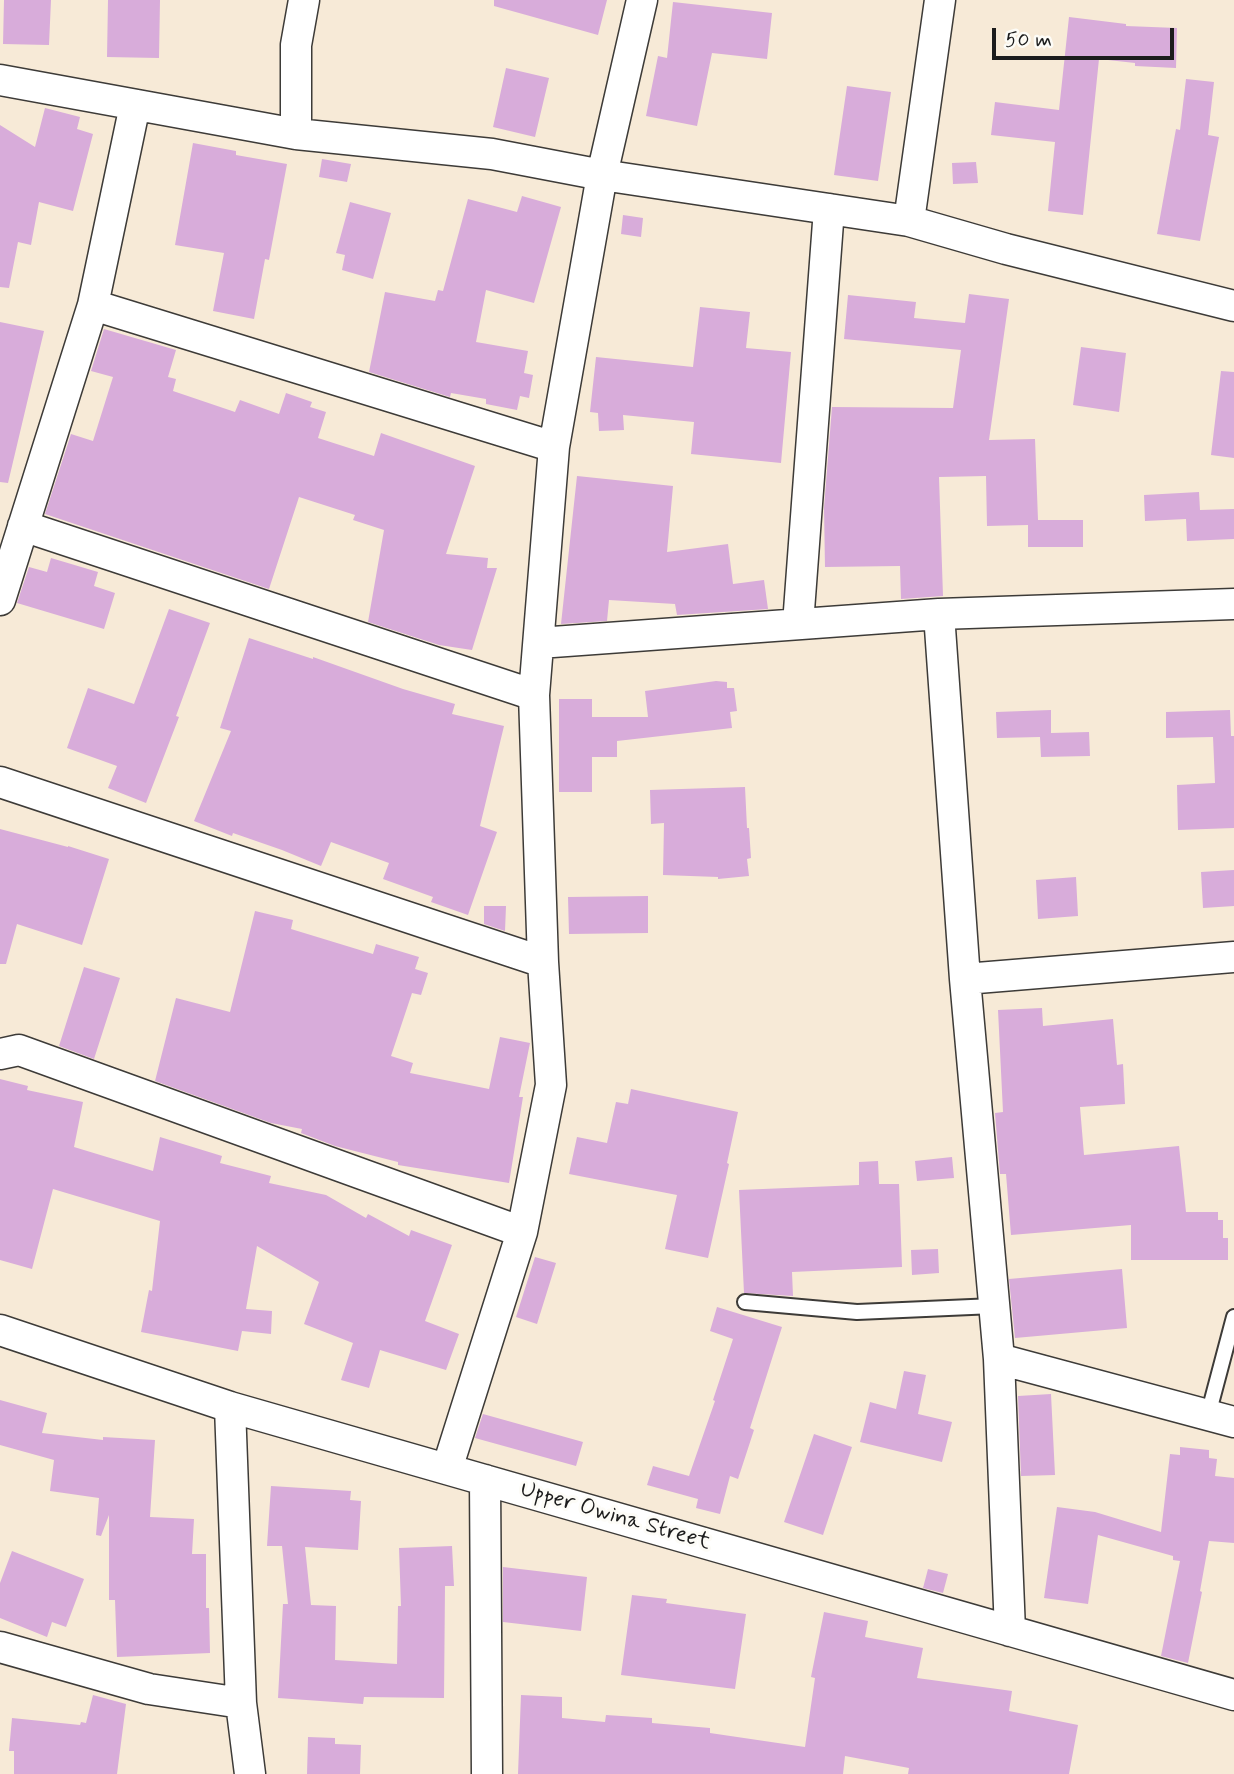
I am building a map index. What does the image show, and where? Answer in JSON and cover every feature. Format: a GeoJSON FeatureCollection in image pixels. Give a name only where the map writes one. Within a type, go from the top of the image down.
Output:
{"type":"FeatureCollection","features":[{"type":"Feature","properties":{"kind":"street"},"geometry":{"type":"LineString","coordinates":[[296,134],[296,45],[304,0]]}},
{"type":"Feature","properties":{"kind":"street"},"geometry":{"type":"LineString","coordinates":[[447,1469],[522,1232],[551,1085],[543,962],[534,695],[554,447],[603,174],[642,0]]}},
{"type":"Feature","properties":{"kind":"street"},"geometry":{"type":"LineString","coordinates":[[909,221],[940,0]]}},
{"type":"Feature","properties":{"kind":"street"},"geometry":{"type":"LineString","coordinates":[[0,80],[296,134],[492,154],[603,174],[909,221],[1006,249],[1234,306]]}},
{"type":"Feature","properties":{"kind":"street"},"geometry":{"type":"LineString","coordinates":[[0,600],[93,305],[135,105]]}},
{"type":"Feature","properties":{"kind":"street"},"geometry":{"type":"LineString","coordinates":[[798,624],[829,209]]}},
{"type":"Feature","properties":{"kind":"street"},"geometry":{"type":"LineString","coordinates":[[93,305],[554,447]]}},
{"type":"Feature","properties":{"kind":"street"},"geometry":{"type":"LineString","coordinates":[[23,527],[534,695]]}},
{"type":"Feature","properties":{"kind":"street"},"geometry":{"type":"LineString","coordinates":[[539,643],[939,614],[1234,604]]}},
{"type":"Feature","properties":{"kind":"street"},"geometry":{"type":"LineString","coordinates":[[939,614],[965,979],[999,1359],[1010,1630]]}},
{"type":"Feature","properties":{"kind":"street"},"geometry":{"type":"LineString","coordinates":[[0,782],[543,962]]}},
{"type":"Feature","properties":{"kind":"street"},"geometry":{"type":"LineString","coordinates":[[965,979],[1234,957]]}},
{"type":"Feature","properties":{"kind":"street"},"geometry":{"type":"LineString","coordinates":[[0,1054],[19,1050],[522,1232]]}},
{"type":"Feature","properties":{"kind":"street","name":"Upper Owina Street"},"geometry":{"type":"LineString","coordinates":[[0,1329],[230,1407],[1234,1695]]}},
{"type":"Feature","properties":{"kind":"street"},"geometry":{"type":"LineString","coordinates":[[999,1359],[1221,1419]]}},
{"type":"Feature","properties":{"kind":"street"},"geometry":{"type":"LineString","coordinates":[[230,1407],[242,1703],[250,1774]]}},
{"type":"Feature","properties":{"kind":"street"},"geometry":{"type":"LineString","coordinates":[[485,1480],[488,1774]]}},
{"type":"Feature","properties":{"kind":"street"},"geometry":{"type":"LineString","coordinates":[[0,1647],[149,1689],[242,1703]]}},
{"type":"Feature","properties":{"kind":"lane"},"geometry":{"type":"LineString","coordinates":[[745,1302],[857,1312],[994,1306]]}},
{"type":"Feature","properties":{"kind":"lane"},"geometry":{"type":"LineString","coordinates":[[1221,1419],[1234,1317]]}},
{"type":"Feature","properties":{"kind":"building"},"geometry":{"type":"Polygon","coordinates":[[[4,0],[51,0],[49,45],[3,44],[4,0]]]}},
{"type":"Feature","properties":{"kind":"building"},"geometry":{"type":"Polygon","coordinates":[[[108,0],[160,0],[159,58],[107,57],[108,0]]]}},
{"type":"Feature","properties":{"kind":"building"},"geometry":{"type":"Polygon","coordinates":[[[494,0],[607,0],[598,35],[494,6],[494,0]]]}},
{"type":"Feature","properties":{"kind":"building"},"geometry":{"type":"Polygon","coordinates":[[[673,2],[772,13],[767,59],[712,53],[697,126],[646,116],[658,56],[667,58],[673,2]]]}},
{"type":"Feature","properties":{"kind":"building"},"geometry":{"type":"Polygon","coordinates":[[[1069,17],[1126,26],[1177,28],[1176,68],[1135,66],[1135,63],[1099,59],[1083,215],[1048,211],[1055,142],[991,135],[995,102],[1059,110],[1069,17]]]}},
{"type":"Feature","properties":{"kind":"building"},"geometry":{"type":"Polygon","coordinates":[[[506,68],[549,78],[535,137],[493,127],[506,68]]]}},
{"type":"Feature","properties":{"kind":"building"},"geometry":{"type":"Polygon","coordinates":[[[1186,79],[1214,82],[1208,135],[1219,137],[1200,241],[1157,234],[1176,129],[1180,130],[1186,79]]]}},
{"type":"Feature","properties":{"kind":"building"},"geometry":{"type":"Polygon","coordinates":[[[847,86],[891,92],[878,181],[834,175],[847,86]]]}},
{"type":"Feature","properties":{"kind":"building"},"geometry":{"type":"Polygon","coordinates":[[[45,108],[80,117],[77,129],[93,134],[73,211],[39,202],[31,245],[18,242],[9,288],[0,287],[0,125],[35,147],[45,108]]]}},
{"type":"Feature","properties":{"kind":"building"},"geometry":{"type":"Polygon","coordinates":[[[193,143],[236,151],[236,155],[287,164],[269,260],[265,259],[254,319],[213,311],[224,253],[175,245],[193,143]]]}},
{"type":"Feature","properties":{"kind":"building"},"geometry":{"type":"Polygon","coordinates":[[[322,159],[351,164],[347,182],[319,177],[322,159]]]}},
{"type":"Feature","properties":{"kind":"building"},"geometry":{"type":"Polygon","coordinates":[[[976,162],[978,183],[953,184],[952,163],[976,162]]]}},
{"type":"Feature","properties":{"kind":"building"},"geometry":{"type":"Polygon","coordinates":[[[522,196],[561,207],[534,303],[486,290],[476,342],[528,351],[524,373],[533,375],[529,398],[520,396],[517,410],[486,404],[486,399],[451,393],[450,397],[369,372],[385,292],[435,301],[438,290],[443,291],[468,199],[517,212],[522,196]]]}},
{"type":"Feature","properties":{"kind":"building"},"geometry":{"type":"Polygon","coordinates":[[[350,202],[391,213],[373,279],[342,270],[345,255],[336,253],[350,202]]]}},
{"type":"Feature","properties":{"kind":"building"},"geometry":{"type":"Polygon","coordinates":[[[623,215],[643,218],[641,237],[621,234],[623,215]]]}},
{"type":"Feature","properties":{"kind":"building"},"geometry":{"type":"Polygon","coordinates":[[[969,294],[1009,299],[989,440],[1035,439],[1038,520],[1083,520],[1083,547],[1028,547],[1028,525],[987,526],[986,476],[939,477],[943,596],[901,599],[900,566],[825,567],[824,508],[832,407],[953,408],[961,350],[844,339],[848,295],[916,302],[914,318],[965,323],[969,294]]]}},
{"type":"Feature","properties":{"kind":"building"},"geometry":{"type":"Polygon","coordinates":[[[700,307],[750,312],[746,348],[791,352],[781,463],[691,454],[694,422],[623,415],[624,430],[599,431],[598,413],[590,412],[596,357],[693,367],[700,307]]]}},
{"type":"Feature","properties":{"kind":"building"},"geometry":{"type":"Polygon","coordinates":[[[0,322],[44,331],[8,483],[0,482],[0,322]]]}},
{"type":"Feature","properties":{"kind":"building"},"geometry":{"type":"Polygon","coordinates":[[[104,329],[176,350],[168,377],[176,379],[173,391],[235,412],[240,400],[279,414],[286,393],[312,402],[310,407],[326,412],[318,438],[374,456],[381,433],[475,466],[446,554],[488,558],[487,568],[497,568],[472,650],[439,645],[368,622],[384,530],[353,520],[355,515],[299,497],[269,589],[45,514],[71,434],[93,441],[113,377],[91,371],[104,329]]]}},
{"type":"Feature","properties":{"kind":"building"},"geometry":{"type":"Polygon","coordinates":[[[1081,347],[1126,353],[1119,412],[1073,405],[1081,347]]]}},
{"type":"Feature","properties":{"kind":"building"},"geometry":{"type":"Polygon","coordinates":[[[1221,371],[1234,372],[1234,458],[1211,455],[1221,371]]]}},
{"type":"Feature","properties":{"kind":"building"},"geometry":{"type":"Polygon","coordinates":[[[577,476],[673,486],[667,552],[728,544],[733,584],[764,580],[768,609],[677,615],[675,604],[609,600],[607,621],[561,624],[577,476]]]}},
{"type":"Feature","properties":{"kind":"building"},"geometry":{"type":"Polygon","coordinates":[[[1199,492],[1200,510],[1234,509],[1234,539],[1187,541],[1186,519],[1145,521],[1144,495],[1199,492]]]}},
{"type":"Feature","properties":{"kind":"building"},"geometry":{"type":"Polygon","coordinates":[[[51,558],[98,572],[94,586],[115,593],[104,629],[17,603],[29,567],[47,572],[51,558]]]}},
{"type":"Feature","properties":{"kind":"building"},"geometry":{"type":"Polygon","coordinates":[[[169,609],[210,623],[176,716],[179,717],[146,803],[108,788],[117,766],[67,748],[88,688],[134,704],[169,609]]]}},
{"type":"Feature","properties":{"kind":"building"},"geometry":{"type":"Polygon","coordinates":[[[249,638],[455,704],[452,714],[504,726],[480,826],[497,832],[468,915],[431,902],[433,897],[383,879],[389,863],[331,842],[321,866],[194,821],[231,731],[220,728],[249,638]]]}},
{"type":"Feature","properties":{"kind":"building"},"geometry":{"type":"Polygon","coordinates":[[[716,681],[727,682],[727,688],[734,688],[737,711],[730,712],[732,728],[617,741],[617,757],[592,757],[592,792],[559,792],[559,699],[592,699],[592,717],[648,717],[645,691],[716,681]]]}},
{"type":"Feature","properties":{"kind":"building"},"geometry":{"type":"Polygon","coordinates":[[[1051,710],[1051,733],[1089,732],[1090,756],[1041,757],[1040,737],[997,738],[996,712],[1051,710]]]}},
{"type":"Feature","properties":{"kind":"building"},"geometry":{"type":"Polygon","coordinates":[[[1230,710],[1231,736],[1234,736],[1234,828],[1178,830],[1177,785],[1215,783],[1213,737],[1166,738],[1166,712],[1230,710]]]}},
{"type":"Feature","properties":{"kind":"building"},"geometry":{"type":"Polygon","coordinates":[[[745,787],[751,858],[747,859],[749,876],[718,879],[663,875],[664,823],[651,824],[650,790],[745,787]]]}},
{"type":"Feature","properties":{"kind":"building"},"geometry":{"type":"Polygon","coordinates":[[[0,829],[109,859],[82,945],[17,924],[6,964],[0,964],[0,829]]]}},
{"type":"Feature","properties":{"kind":"building"},"geometry":{"type":"Polygon","coordinates":[[[1234,870],[1234,906],[1203,908],[1201,872],[1234,870]]]}},
{"type":"Feature","properties":{"kind":"building"},"geometry":{"type":"Polygon","coordinates":[[[1076,877],[1078,916],[1038,919],[1036,880],[1076,877]]]}},
{"type":"Feature","properties":{"kind":"building"},"geometry":{"type":"Polygon","coordinates":[[[648,896],[648,933],[569,934],[568,897],[648,896]]]}},
{"type":"Feature","properties":{"kind":"building"},"geometry":{"type":"Polygon","coordinates":[[[484,906],[506,906],[505,931],[484,924],[484,906]]]}},
{"type":"Feature","properties":{"kind":"building"},"geometry":{"type":"Polygon","coordinates":[[[255,911],[293,920],[291,929],[373,954],[376,944],[419,957],[415,969],[428,973],[421,995],[412,993],[391,1056],[413,1063],[410,1073],[489,1089],[500,1037],[530,1043],[519,1097],[523,1097],[509,1183],[398,1165],[398,1162],[335,1146],[301,1133],[302,1129],[271,1123],[155,1081],[176,998],[230,1012],[255,911]]]}},
{"type":"Feature","properties":{"kind":"building"},"geometry":{"type":"Polygon","coordinates":[[[84,967],[120,978],[94,1059],[59,1046],[84,967]]]}},
{"type":"Feature","properties":{"kind":"building"},"geometry":{"type":"Polygon","coordinates":[[[1042,1008],[1043,1026],[1113,1019],[1117,1065],[1123,1064],[1125,1104],[1080,1107],[1084,1155],[1179,1146],[1186,1212],[1218,1212],[1218,1220],[1223,1220],[1223,1238],[1228,1238],[1228,1260],[1131,1260],[1131,1225],[1011,1235],[1006,1174],[1000,1174],[995,1113],[1003,1112],[998,1010],[1042,1008]]]}},
{"type":"Feature","properties":{"kind":"building"},"geometry":{"type":"Polygon","coordinates":[[[0,1079],[28,1086],[27,1090],[83,1102],[74,1147],[153,1171],[160,1137],[222,1156],[220,1163],[271,1176],[269,1183],[326,1195],[366,1218],[368,1214],[409,1236],[411,1230],[452,1245],[425,1321],[459,1334],[446,1370],[380,1350],[369,1388],[341,1380],[353,1343],[304,1324],[319,1282],[257,1246],[246,1309],[272,1311],[271,1334],[242,1331],[238,1351],[141,1332],[149,1290],[152,1291],[160,1221],[53,1189],[32,1269],[0,1260],[0,1079]]]}},
{"type":"Feature","properties":{"kind":"building"},"geometry":{"type":"Polygon","coordinates":[[[631,1089],[738,1112],[708,1258],[665,1249],[677,1195],[569,1174],[577,1137],[607,1143],[616,1102],[628,1104],[631,1089]]]}},
{"type":"Feature","properties":{"kind":"building"},"geometry":{"type":"Polygon","coordinates":[[[952,1157],[954,1178],[917,1181],[915,1161],[952,1157]]]}},
{"type":"Feature","properties":{"kind":"building"},"geometry":{"type":"Polygon","coordinates":[[[878,1161],[879,1184],[899,1184],[902,1267],[792,1272],[793,1296],[744,1293],[739,1190],[859,1185],[859,1162],[878,1161]]]}},
{"type":"Feature","properties":{"kind":"building"},"geometry":{"type":"Polygon","coordinates":[[[938,1249],[939,1273],[912,1275],[911,1250],[938,1249]]]}},
{"type":"Feature","properties":{"kind":"building"},"geometry":{"type":"Polygon","coordinates":[[[535,1257],[556,1263],[537,1324],[516,1317],[535,1257]]]}},
{"type":"Feature","properties":{"kind":"building"},"geometry":{"type":"Polygon","coordinates":[[[1122,1269],[1127,1328],[1015,1338],[1009,1279],[1122,1269]]]}},
{"type":"Feature","properties":{"kind":"building"},"geometry":{"type":"Polygon","coordinates":[[[717,1307],[782,1327],[750,1428],[754,1430],[738,1479],[730,1476],[720,1514],[696,1508],[698,1499],[647,1485],[653,1466],[689,1476],[733,1339],[710,1331],[717,1307]]]}},
{"type":"Feature","properties":{"kind":"building"},"geometry":{"type":"Polygon","coordinates":[[[904,1371],[926,1375],[918,1414],[952,1422],[942,1462],[860,1442],[870,1402],[896,1409],[904,1371]]]}},
{"type":"Feature","properties":{"kind":"building"},"geometry":{"type":"Polygon","coordinates":[[[1051,1394],[1055,1475],[1021,1476],[1018,1396],[1051,1394]]]}},
{"type":"Feature","properties":{"kind":"building"},"geometry":{"type":"Polygon","coordinates":[[[0,1400],[47,1413],[42,1433],[103,1440],[103,1437],[155,1440],[150,1517],[194,1519],[192,1554],[206,1554],[206,1608],[209,1608],[210,1653],[117,1657],[115,1600],[109,1600],[109,1515],[101,1536],[96,1535],[99,1498],[50,1491],[54,1460],[0,1445],[0,1400]]]}},
{"type":"Feature","properties":{"kind":"building"},"geometry":{"type":"Polygon","coordinates":[[[483,1414],[583,1442],[576,1466],[475,1438],[483,1414]]]}},
{"type":"Feature","properties":{"kind":"building"},"geometry":{"type":"Polygon","coordinates":[[[814,1434],[852,1447],[823,1535],[784,1522],[814,1434]]]}},
{"type":"Feature","properties":{"kind":"building"},"geometry":{"type":"Polygon","coordinates":[[[1180,1447],[1209,1450],[1209,1458],[1217,1459],[1215,1476],[1234,1478],[1234,1543],[1209,1541],[1188,1663],[1161,1656],[1180,1561],[1173,1560],[1173,1556],[1098,1535],[1088,1604],[1044,1598],[1057,1507],[1095,1512],[1161,1532],[1170,1454],[1180,1455],[1180,1447]]]}},
{"type":"Feature","properties":{"kind":"building"},"geometry":{"type":"Polygon","coordinates":[[[271,1486],[351,1491],[350,1500],[361,1501],[358,1550],[305,1547],[311,1605],[336,1606],[335,1660],[397,1664],[398,1606],[401,1606],[399,1548],[452,1546],[454,1586],[445,1586],[444,1698],[364,1697],[363,1704],[278,1698],[283,1604],[288,1604],[282,1546],[267,1546],[271,1486]]]}},
{"type":"Feature","properties":{"kind":"building"},"geometry":{"type":"Polygon","coordinates":[[[12,1551],[84,1579],[66,1627],[52,1622],[47,1637],[0,1618],[0,1583],[12,1551]]]}},
{"type":"Feature","properties":{"kind":"building"},"geometry":{"type":"Polygon","coordinates":[[[503,1567],[587,1577],[581,1631],[503,1622],[503,1567]]]}},
{"type":"Feature","properties":{"kind":"building"},"geometry":{"type":"Polygon","coordinates":[[[928,1569],[948,1574],[943,1593],[923,1588],[928,1569]]]}},
{"type":"Feature","properties":{"kind":"building"},"geometry":{"type":"Polygon","coordinates":[[[632,1595],[667,1599],[666,1603],[746,1614],[735,1689],[621,1675],[632,1595]]]}},
{"type":"Feature","properties":{"kind":"building"},"geometry":{"type":"Polygon","coordinates":[[[824,1612],[868,1621],[865,1637],[923,1648],[917,1678],[1012,1691],[1009,1711],[1078,1725],[1069,1774],[908,1774],[909,1768],[845,1756],[843,1774],[518,1774],[521,1695],[562,1697],[562,1718],[605,1722],[606,1715],[652,1718],[652,1723],[710,1728],[710,1733],[805,1747],[815,1678],[811,1677],[824,1612]]]}},
{"type":"Feature","properties":{"kind":"building"},"geometry":{"type":"Polygon","coordinates":[[[93,1695],[126,1704],[117,1774],[14,1774],[14,1751],[9,1751],[12,1718],[80,1725],[81,1722],[86,1723],[93,1695]]]}},
{"type":"Feature","properties":{"kind":"building"},"geometry":{"type":"Polygon","coordinates":[[[308,1737],[335,1738],[335,1744],[361,1745],[360,1774],[307,1774],[308,1737]]]}}]}
